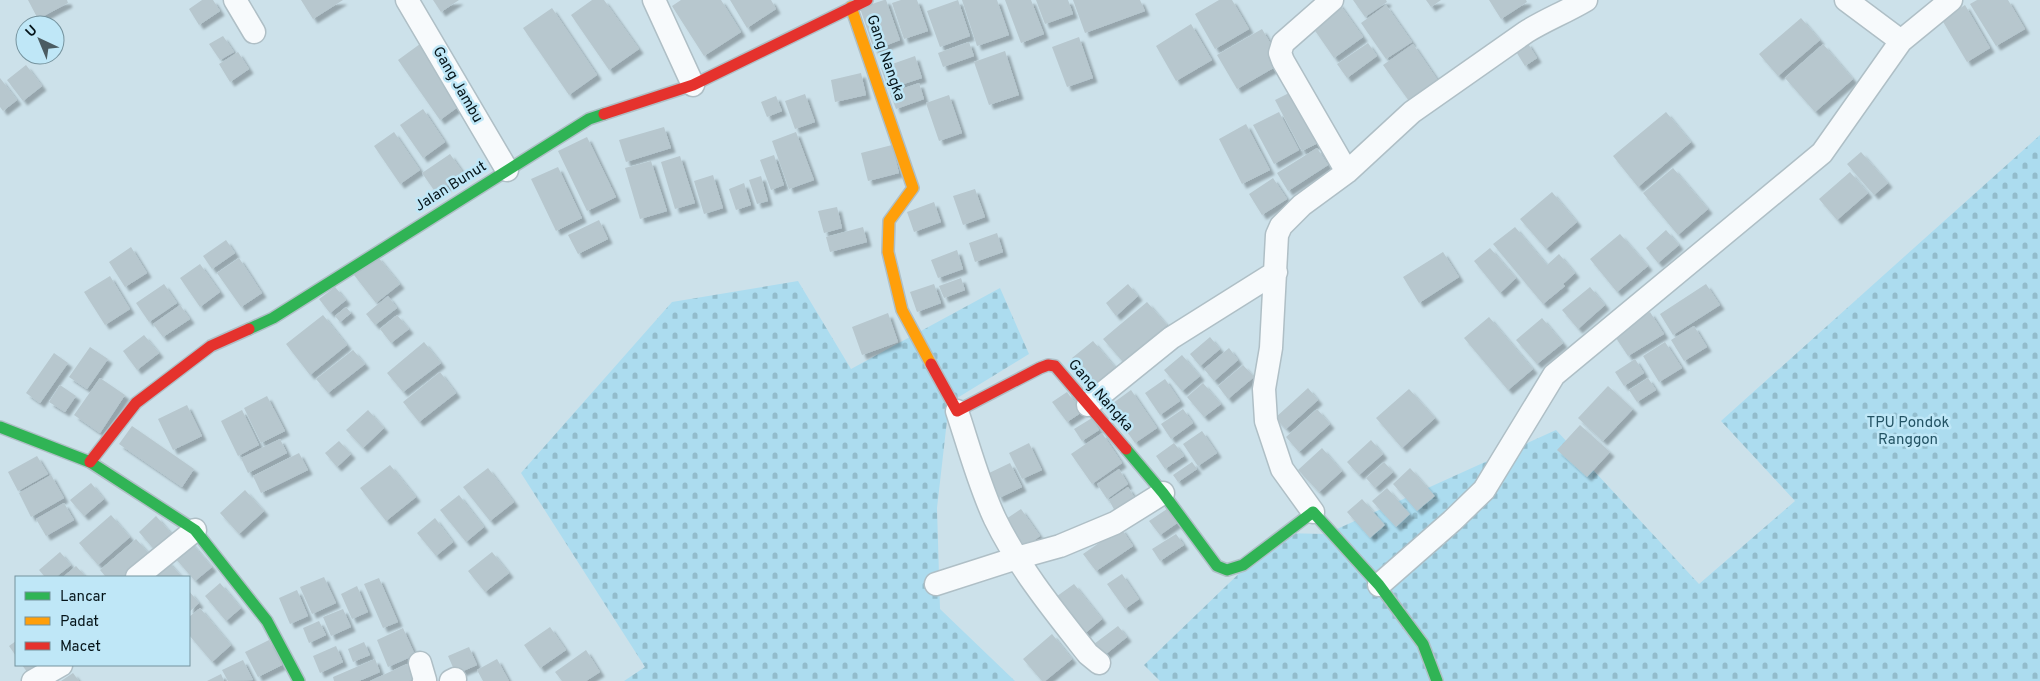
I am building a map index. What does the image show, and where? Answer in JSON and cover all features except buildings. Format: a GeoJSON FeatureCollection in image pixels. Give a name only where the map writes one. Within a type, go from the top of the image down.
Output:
{"type":"FeatureCollection","features":[{"type":"Feature","properties":{"kind":"street"},"geometry":{"type":"LineString","coordinates":[[235,0],[254,32]]}},
{"type":"Feature","properties":{"kind":"street","name":"Gang Jambu"},"geometry":{"type":"LineString","coordinates":[[407,0],[507,170]]}},
{"type":"Feature","properties":{"kind":"street"},"geometry":{"type":"LineString","coordinates":[[654,0],[693,85]]}},
{"type":"Feature","properties":{"kind":"street","name":"Jalan Bunut"},"geometry":{"type":"LineString","coordinates":[[90,462],[136,403],[211,346],[273,318],[589,119],[693,85],[867,0]]}},
{"type":"Feature","properties":{"kind":"street"},"geometry":{"type":"LineString","coordinates":[[1332,0],[1283,43],[1280,52],[1283,61],[1347,172]]}},
{"type":"Feature","properties":{"kind":"street"},"geometry":{"type":"LineString","coordinates":[[1437,681],[1423,644],[1379,584],[1313,512],[1282,468],[1266,422],[1264,389],[1271,348],[1277,235],[1281,226],[1302,205],[1347,172],[1412,112],[1526,32],[1586,0]]}},
{"type":"Feature","properties":{"kind":"street"},"geometry":{"type":"LineString","coordinates":[[1846,0],[1901,41]]}},
{"type":"Feature","properties":{"kind":"street"},"geometry":{"type":"LineString","coordinates":[[1379,584],[1452,521],[1484,490],[1554,375],[1822,153],[1901,41],[1952,0]]}},
{"type":"Feature","properties":{"kind":"street","name":"Gang Nangka"},"geometry":{"type":"LineString","coordinates":[[852,7],[913,188],[889,221],[888,252],[893,277],[902,310],[957,411],[1024,375],[1048,365],[1055,366],[1163,494],[1217,566],[1228,570],[1243,565],[1313,512]]}},
{"type":"Feature","properties":{"kind":"street"},"geometry":{"type":"LineString","coordinates":[[1088,405],[1171,338],[1276,272]]}},
{"type":"Feature","properties":{"kind":"street"},"geometry":{"type":"LineString","coordinates":[[957,411],[979,478],[995,518],[1017,558],[1059,618],[1088,654],[1099,663]]}},
{"type":"Feature","properties":{"kind":"street"},"geometry":{"type":"LineString","coordinates":[[0,427],[90,462],[194,530],[267,621],[299,681]]}},
{"type":"Feature","properties":{"kind":"street"},"geometry":{"type":"LineString","coordinates":[[936,584],[1060,546],[1115,523],[1163,494]]}},
{"type":"Feature","properties":{"kind":"street"},"geometry":{"type":"LineString","coordinates":[[138,576],[194,530]]}},
{"type":"Feature","properties":{"kind":"street"},"geometry":{"type":"LineString","coordinates":[[32,681],[59,666]]}},
{"type":"Feature","properties":{"kind":"green space","name":"TPU Pondok Ranggon"},"geometry":{"type":"Polygon","coordinates":[[[2040,135],[2040,681],[1160,681],[1144,665],[1281,533],[1326,534],[1556,430],[1699,584],[1795,501],[1721,421],[2040,135]]]}},
{"type":"Feature","properties":{"kind":"green space"},"geometry":{"type":"Polygon","coordinates":[[[798,281],[851,369],[1000,288],[1029,354],[949,403],[937,508],[940,609],[1015,681],[624,681],[645,667],[521,473],[672,302],[798,281]]]}},
{"type":"Feature","properties":{"kind":"traffic: fast"},"geometry":{"type":"LineString","coordinates":[[249,329],[273,318],[589,119],[604,114]]}},
{"type":"Feature","properties":{"kind":"traffic: fast"},"geometry":{"type":"LineString","coordinates":[[0,427],[90,462],[195,530],[267,621],[299,681]]}},
{"type":"Feature","properties":{"kind":"traffic: fast"},"geometry":{"type":"LineString","coordinates":[[1126,449],[1163,493],[1217,566],[1227,570],[1243,565],[1313,512],[1379,585],[1423,644],[1437,681]]}},
{"type":"Feature","properties":{"kind":"traffic: slow"},"geometry":{"type":"LineString","coordinates":[[851,7],[913,188],[889,221],[888,252],[902,310],[931,364]]}},
{"type":"Feature","properties":{"kind":"traffic: jam"},"geometry":{"type":"LineString","coordinates":[[604,114],[693,85],[867,0]]}},
{"type":"Feature","properties":{"kind":"traffic: jam"},"geometry":{"type":"LineString","coordinates":[[90,462],[136,403],[211,346],[249,329]]}},
{"type":"Feature","properties":{"kind":"traffic: jam"},"geometry":{"type":"LineString","coordinates":[[931,364],[957,411],[1040,368],[1048,365],[1055,366],[1126,449]]}}]}
